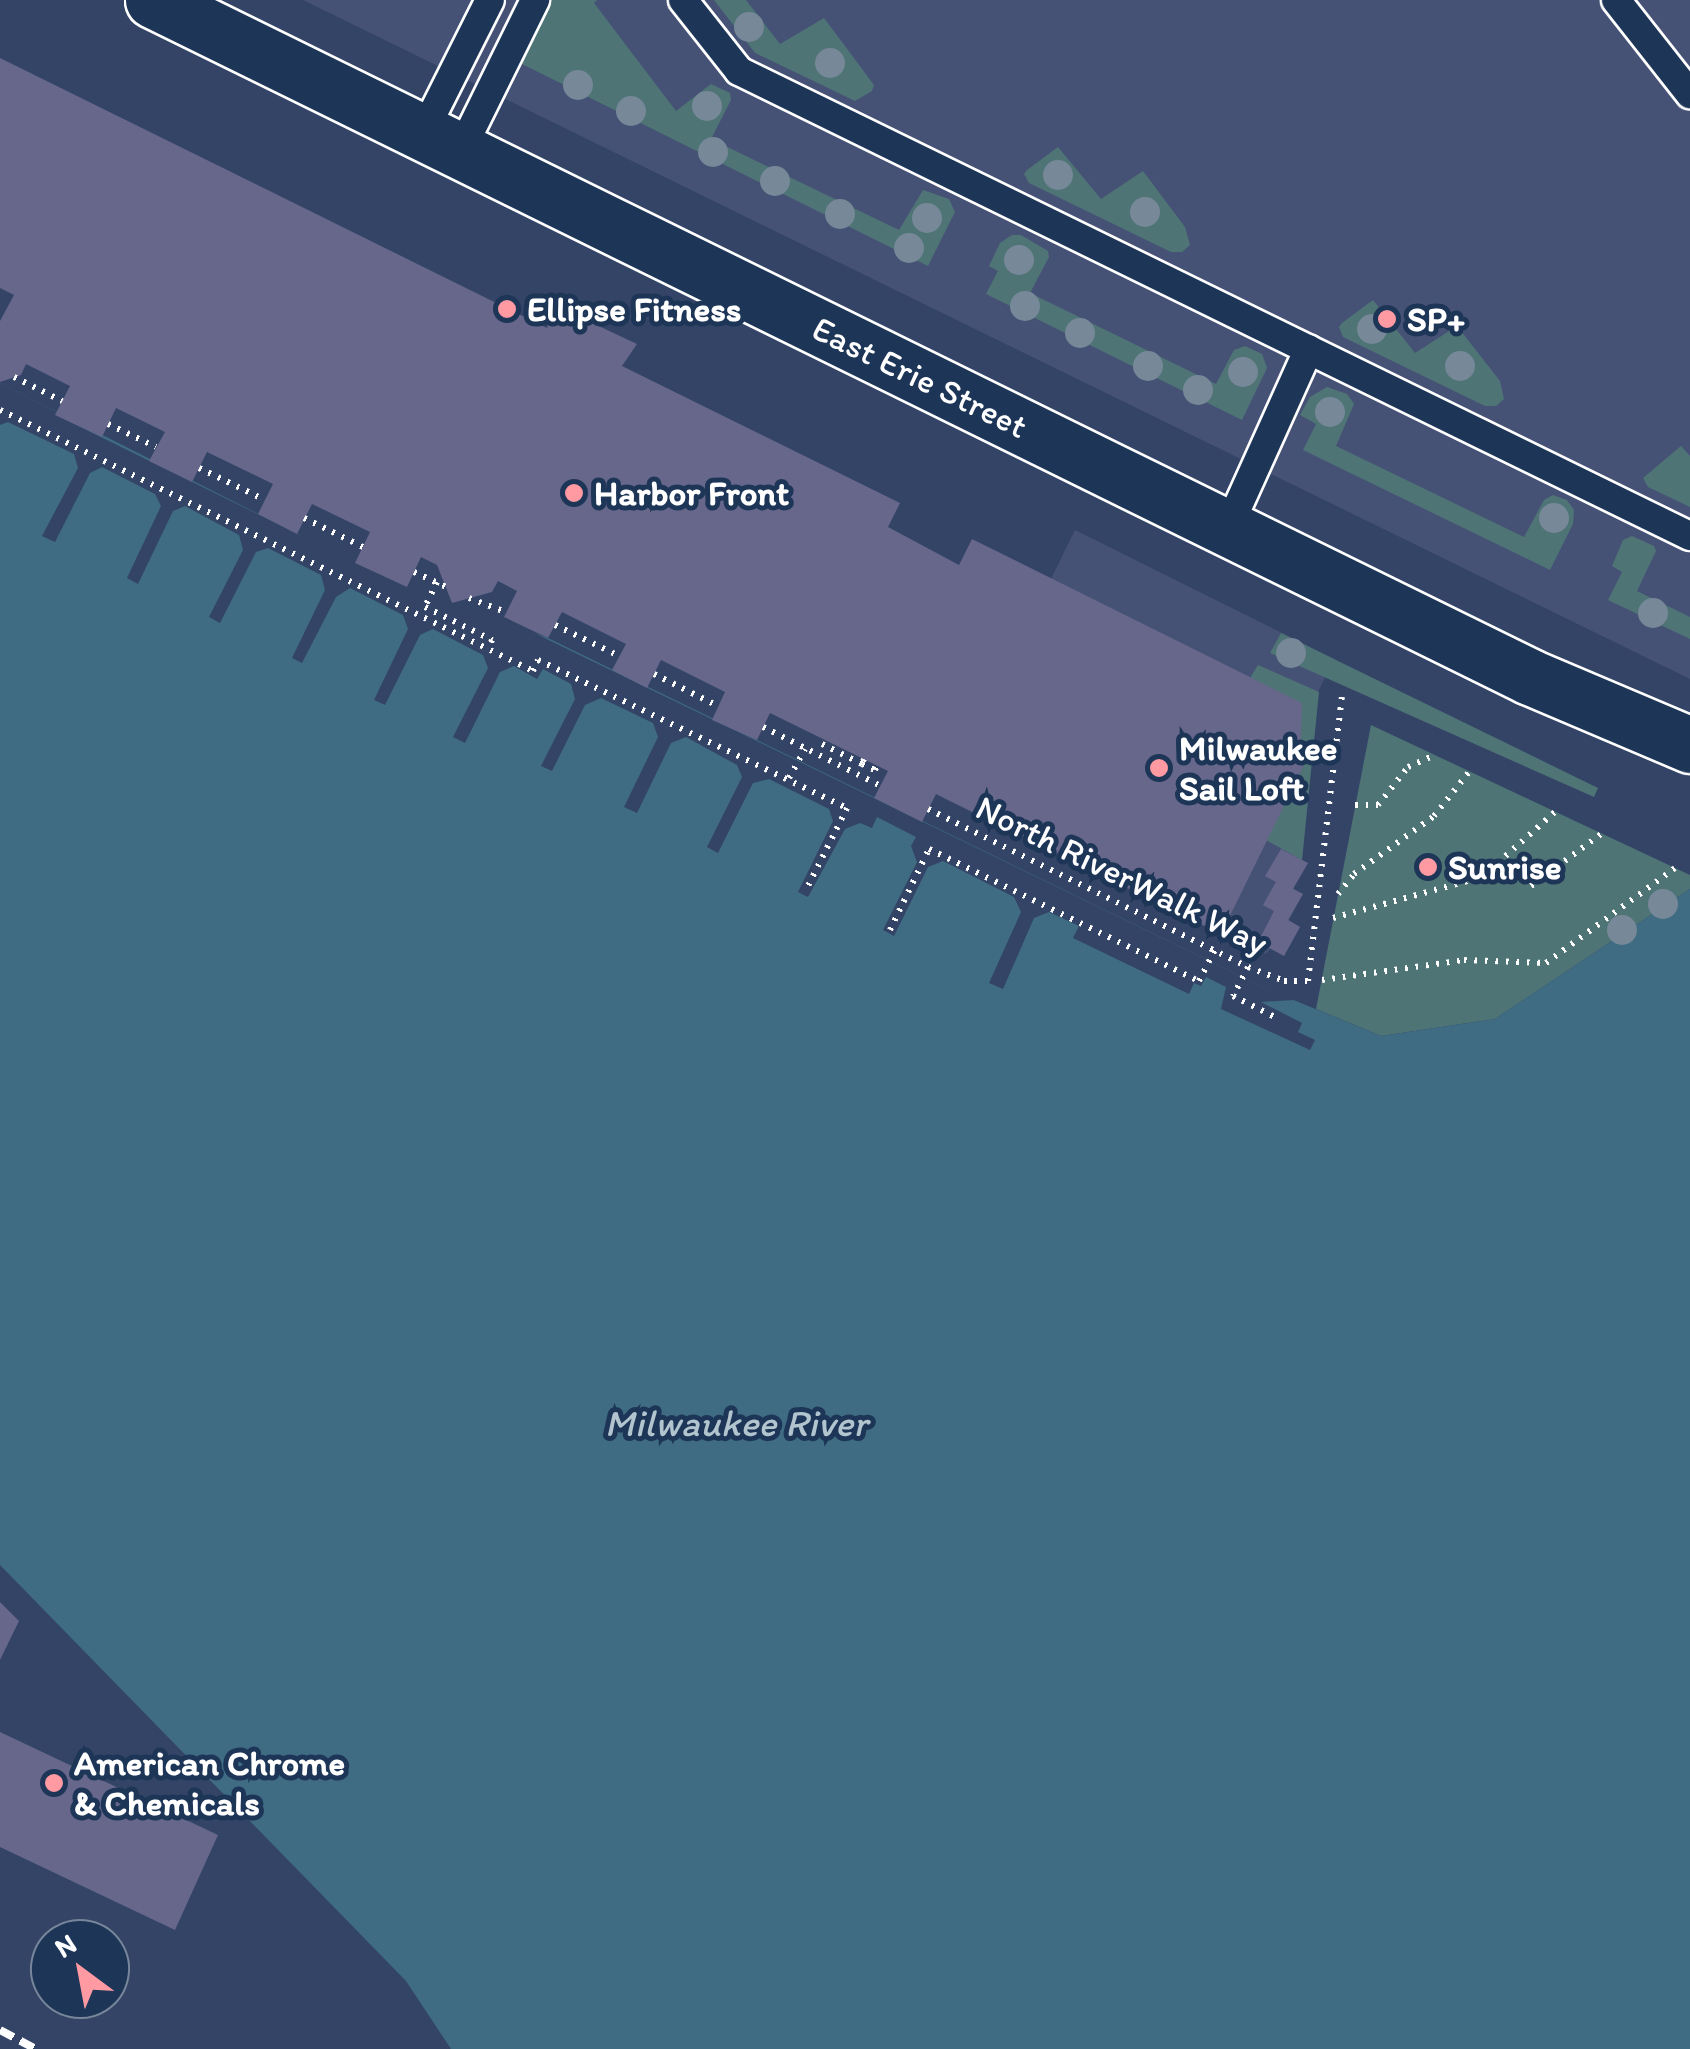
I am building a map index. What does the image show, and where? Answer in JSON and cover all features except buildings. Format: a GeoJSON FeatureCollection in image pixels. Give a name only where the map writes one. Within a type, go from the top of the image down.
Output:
{"type":"FeatureCollection","features":[{"type":"Feature","properties":{"kind":"street","name":"East Erie Street"},"geometry":{"type":"LineString","coordinates":[[154,0],[440,144],[1530,676],[1690,745]]}},
{"type":"Feature","properties":{"kind":"lane"},"geometry":{"type":"LineString","coordinates":[[440,144],[490,0]]}},
{"type":"Feature","properties":{"kind":"lane"},"geometry":{"type":"LineString","coordinates":[[440,144],[536,0]]}},
{"type":"Feature","properties":{"kind":"lane"},"geometry":{"type":"LineString","coordinates":[[683,0],[740,71],[1690,536]]}},
{"type":"Feature","properties":{"kind":"lane"},"geometry":{"type":"LineString","coordinates":[[1616,0],[1690,94]]}},
{"type":"Feature","properties":{"kind":"lane"},"geometry":{"type":"LineString","coordinates":[[1228,528],[1310,349]]}},
{"type":"Feature","properties":{"kind":"path"},"geometry":{"type":"LineString","coordinates":[[14,377],[62,401]]}},
{"type":"Feature","properties":{"kind":"path"},"geometry":{"type":"LineString","coordinates":[[0,410],[533,671],[538,660],[848,808],[805,892]]}},
{"type":"Feature","properties":{"kind":"path"},"geometry":{"type":"LineString","coordinates":[[108,424],[156,447]]}},
{"type":"Feature","properties":{"kind":"path"},"geometry":{"type":"LineString","coordinates":[[199,468],[265,500]]}},
{"type":"Feature","properties":{"kind":"path"},"geometry":{"type":"LineString","coordinates":[[304,518],[362,547]]}},
{"type":"Feature","properties":{"kind":"path"},"geometry":{"type":"LineString","coordinates":[[414,572],[446,588]]}},
{"type":"Feature","properties":{"kind":"path"},"geometry":{"type":"LineString","coordinates":[[437,582],[425,606],[492,640],[488,649]]}},
{"type":"Feature","properties":{"kind":"path"},"geometry":{"type":"LineString","coordinates":[[468,598],[506,612]]}},
{"type":"Feature","properties":{"kind":"path"},"geometry":{"type":"LineString","coordinates":[[555,625],[619,656]]}},
{"type":"Feature","properties":{"kind":"path"},"geometry":{"type":"LineString","coordinates":[[654,674],[718,706]]}},
{"type":"Feature","properties":{"kind":"path","name":"North RiverWalk Way"},"geometry":{"type":"LineString","coordinates":[[928,809],[1248,967],[1284,980],[1308,982],[1342,697]]}},
{"type":"Feature","properties":{"kind":"path"},"geometry":{"type":"LineString","coordinates":[[763,727],[881,786]]}},
{"type":"Feature","properties":{"kind":"path"},"geometry":{"type":"LineString","coordinates":[[822,744],[875,770],[877,766]]}},
{"type":"Feature","properties":{"kind":"path"},"geometry":{"type":"LineString","coordinates":[[789,779],[805,748]]}},
{"type":"Feature","properties":{"kind":"path"},"geometry":{"type":"LineString","coordinates":[[1355,805],[1378,805],[1408,767],[1435,755]]}},
{"type":"Feature","properties":{"kind":"path"},"geometry":{"type":"LineString","coordinates":[[1338,894],[1354,874],[1434,816],[1469,772]]}},
{"type":"Feature","properties":{"kind":"path"},"geometry":{"type":"LineString","coordinates":[[1333,918],[1482,877],[1556,812]]}},
{"type":"Feature","properties":{"kind":"path"},"geometry":{"type":"LineString","coordinates":[[1532,886],[1601,834]]}},
{"type":"Feature","properties":{"kind":"path"},"geometry":{"type":"LineString","coordinates":[[890,930],[929,849],[1198,981],[1214,950]]}},
{"type":"Feature","properties":{"kind":"path"},"geometry":{"type":"LineString","coordinates":[[1322,980],[1464,960],[1546,963],[1675,868]]}},
{"type":"Feature","properties":{"kind":"path"},"geometry":{"type":"LineString","coordinates":[[1248,967],[1233,996],[1275,1017]]}},
{"type":"Feature","properties":{"kind":"shaded area","name":"SP+"},"geometry":{"type":"Polygon","coordinates":[[[303,0],[1690,0],[1690,679],[303,0]]]}},
{"type":"Feature","properties":{"kind":"shaded area"},"geometry":{"type":"Polygon","coordinates":[[[1075,530],[1334,659],[1318,692],[1302,860],[1308,863],[1293,888],[1303,894],[1289,920],[1300,927],[1284,956],[1271,948],[1266,954],[1223,931],[1221,934],[943,798],[1075,530]]]}},
{"type":"Feature","properties":{"kind":"green space"},"geometry":{"type":"Polygon","coordinates":[[[549,0],[597,0],[594,3],[676,111],[711,84],[730,93],[731,100],[711,139],[899,230],[923,190],[949,199],[955,212],[928,266],[518,62],[549,0]]]}},
{"type":"Feature","properties":{"kind":"green space"},"geometry":{"type":"Polygon","coordinates":[[[714,0],[746,0],[780,44],[824,18],[874,85],[872,91],[855,101],[755,53],[714,0]]]}},
{"type":"Feature","properties":{"kind":"green space"},"geometry":{"type":"Polygon","coordinates":[[[1058,147],[1101,199],[1143,171],[1185,227],[1190,245],[1182,252],[1171,252],[1029,183],[1024,174],[1027,170],[1058,147]]]}},
{"type":"Feature","properties":{"kind":"green space"},"geometry":{"type":"Polygon","coordinates":[[[1012,235],[1021,235],[1048,251],[1049,257],[1030,293],[1216,384],[1234,350],[1245,346],[1262,354],[1267,368],[1242,420],[986,294],[998,271],[989,266],[1000,243],[1012,235]]]}},
{"type":"Feature","properties":{"kind":"green space"},"geometry":{"type":"Polygon","coordinates":[[[1373,300],[1415,353],[1457,326],[1500,381],[1504,399],[1496,406],[1485,406],[1343,337],[1339,327],[1342,323],[1373,300]]]}},
{"type":"Feature","properties":{"kind":"green space"},"geometry":{"type":"Polygon","coordinates":[[[1327,387],[1347,394],[1354,404],[1336,446],[1524,537],[1544,500],[1553,495],[1567,500],[1574,510],[1573,524],[1550,570],[1303,450],[1316,424],[1300,415],[1310,397],[1327,387]]]}},
{"type":"Feature","properties":{"kind":"green space"},"geometry":{"type":"Polygon","coordinates":[[[1681,446],[1690,456],[1690,507],[1648,487],[1643,478],[1681,446]]]}},
{"type":"Feature","properties":{"kind":"green space"},"geometry":{"type":"Polygon","coordinates":[[[1632,536],[1654,546],[1656,551],[1637,591],[1690,617],[1690,639],[1608,600],[1622,572],[1612,566],[1623,540],[1632,536]]]}},
{"type":"Feature","properties":{"kind":"green space"},"geometry":{"type":"Polygon","coordinates":[[[1281,633],[1598,788],[1594,797],[1270,653],[1281,633]]]}},
{"type":"Feature","properties":{"kind":"green space"},"geometry":{"type":"Polygon","coordinates":[[[1258,665],[1319,692],[1302,860],[1266,840],[1300,762],[1250,678],[1258,665]]]}},
{"type":"Feature","properties":{"kind":"green space"},"geometry":{"type":"Polygon","coordinates":[[[1371,725],[1690,875],[1690,889],[1495,1019],[1381,1036],[1316,1009],[1371,725]]]}},
{"type":"Feature","properties":{"kind":"water","name":"Milwaukee River"},"geometry":{"type":"Polygon","coordinates":[[[0,383],[355,563],[406,587],[548,638],[1267,989],[1381,1036],[1495,1019],[1690,889],[1690,2049],[451,2049],[406,1981],[0,1565],[0,383]]]}},
{"type":"Feature","properties":{"kind":"pier"},"geometry":{"type":"Polygon","coordinates":[[[0,383],[57,412],[56,415],[406,587],[413,574],[1267,989],[1294,995],[1294,1000],[1261,1002],[1302,1023],[1298,1032],[1315,1040],[1310,1050],[1221,1009],[1226,987],[1206,977],[1201,986],[1194,983],[1189,994],[1073,938],[1079,926],[1049,912],[1034,918],[1003,989],[989,983],[1021,912],[1014,897],[943,861],[928,867],[894,936],[883,930],[917,862],[911,846],[916,837],[877,817],[872,828],[860,823],[845,829],[808,897],[798,892],[833,821],[829,809],[769,779],[753,783],[718,853],[707,847],[742,777],[737,765],[686,737],[671,743],[637,813],[624,807],[658,737],[653,723],[601,698],[585,705],[552,771],[541,766],[575,699],[571,684],[543,669],[537,679],[514,666],[500,672],[465,743],[453,737],[488,668],[483,655],[433,629],[420,635],[385,705],[374,700],[408,629],[403,615],[350,588],[336,597],[302,663],[292,658],[325,590],[321,575],[268,548],[256,552],[220,623],[209,617],[243,550],[239,535],[185,506],[173,511],[138,584],[127,578],[161,506],[155,494],[102,467],[90,473],[55,542],[42,536],[78,468],[74,454],[8,422],[0,425],[0,383]]]}},
{"type":"Feature","properties":{"kind":"railway"},"geometry":{"type":"LineString","coordinates":[[0,2030],[35,2049]]}},
{"type":"Feature","properties":{"kind":"place","name":"Ellipse Fitness"},"geometry":{"type":"Point","coordinates":[507,309]}},
{"type":"Feature","properties":{"kind":"place","name":"SP+"},"geometry":{"type":"Point","coordinates":[1387,319]}},
{"type":"Feature","properties":{"kind":"place","name":"Harbor Front"},"geometry":{"type":"Point","coordinates":[574,493]}},
{"type":"Feature","properties":{"kind":"place","name":"Milwaukee Sail Loft"},"geometry":{"type":"Point","coordinates":[1159,768]}},
{"type":"Feature","properties":{"kind":"place","name":"Sunrise"},"geometry":{"type":"Point","coordinates":[1428,867]}},
{"type":"Feature","properties":{"kind":"place","name":"American Chrome & Chemicals"},"geometry":{"type":"Point","coordinates":[54,1783]}}]}
